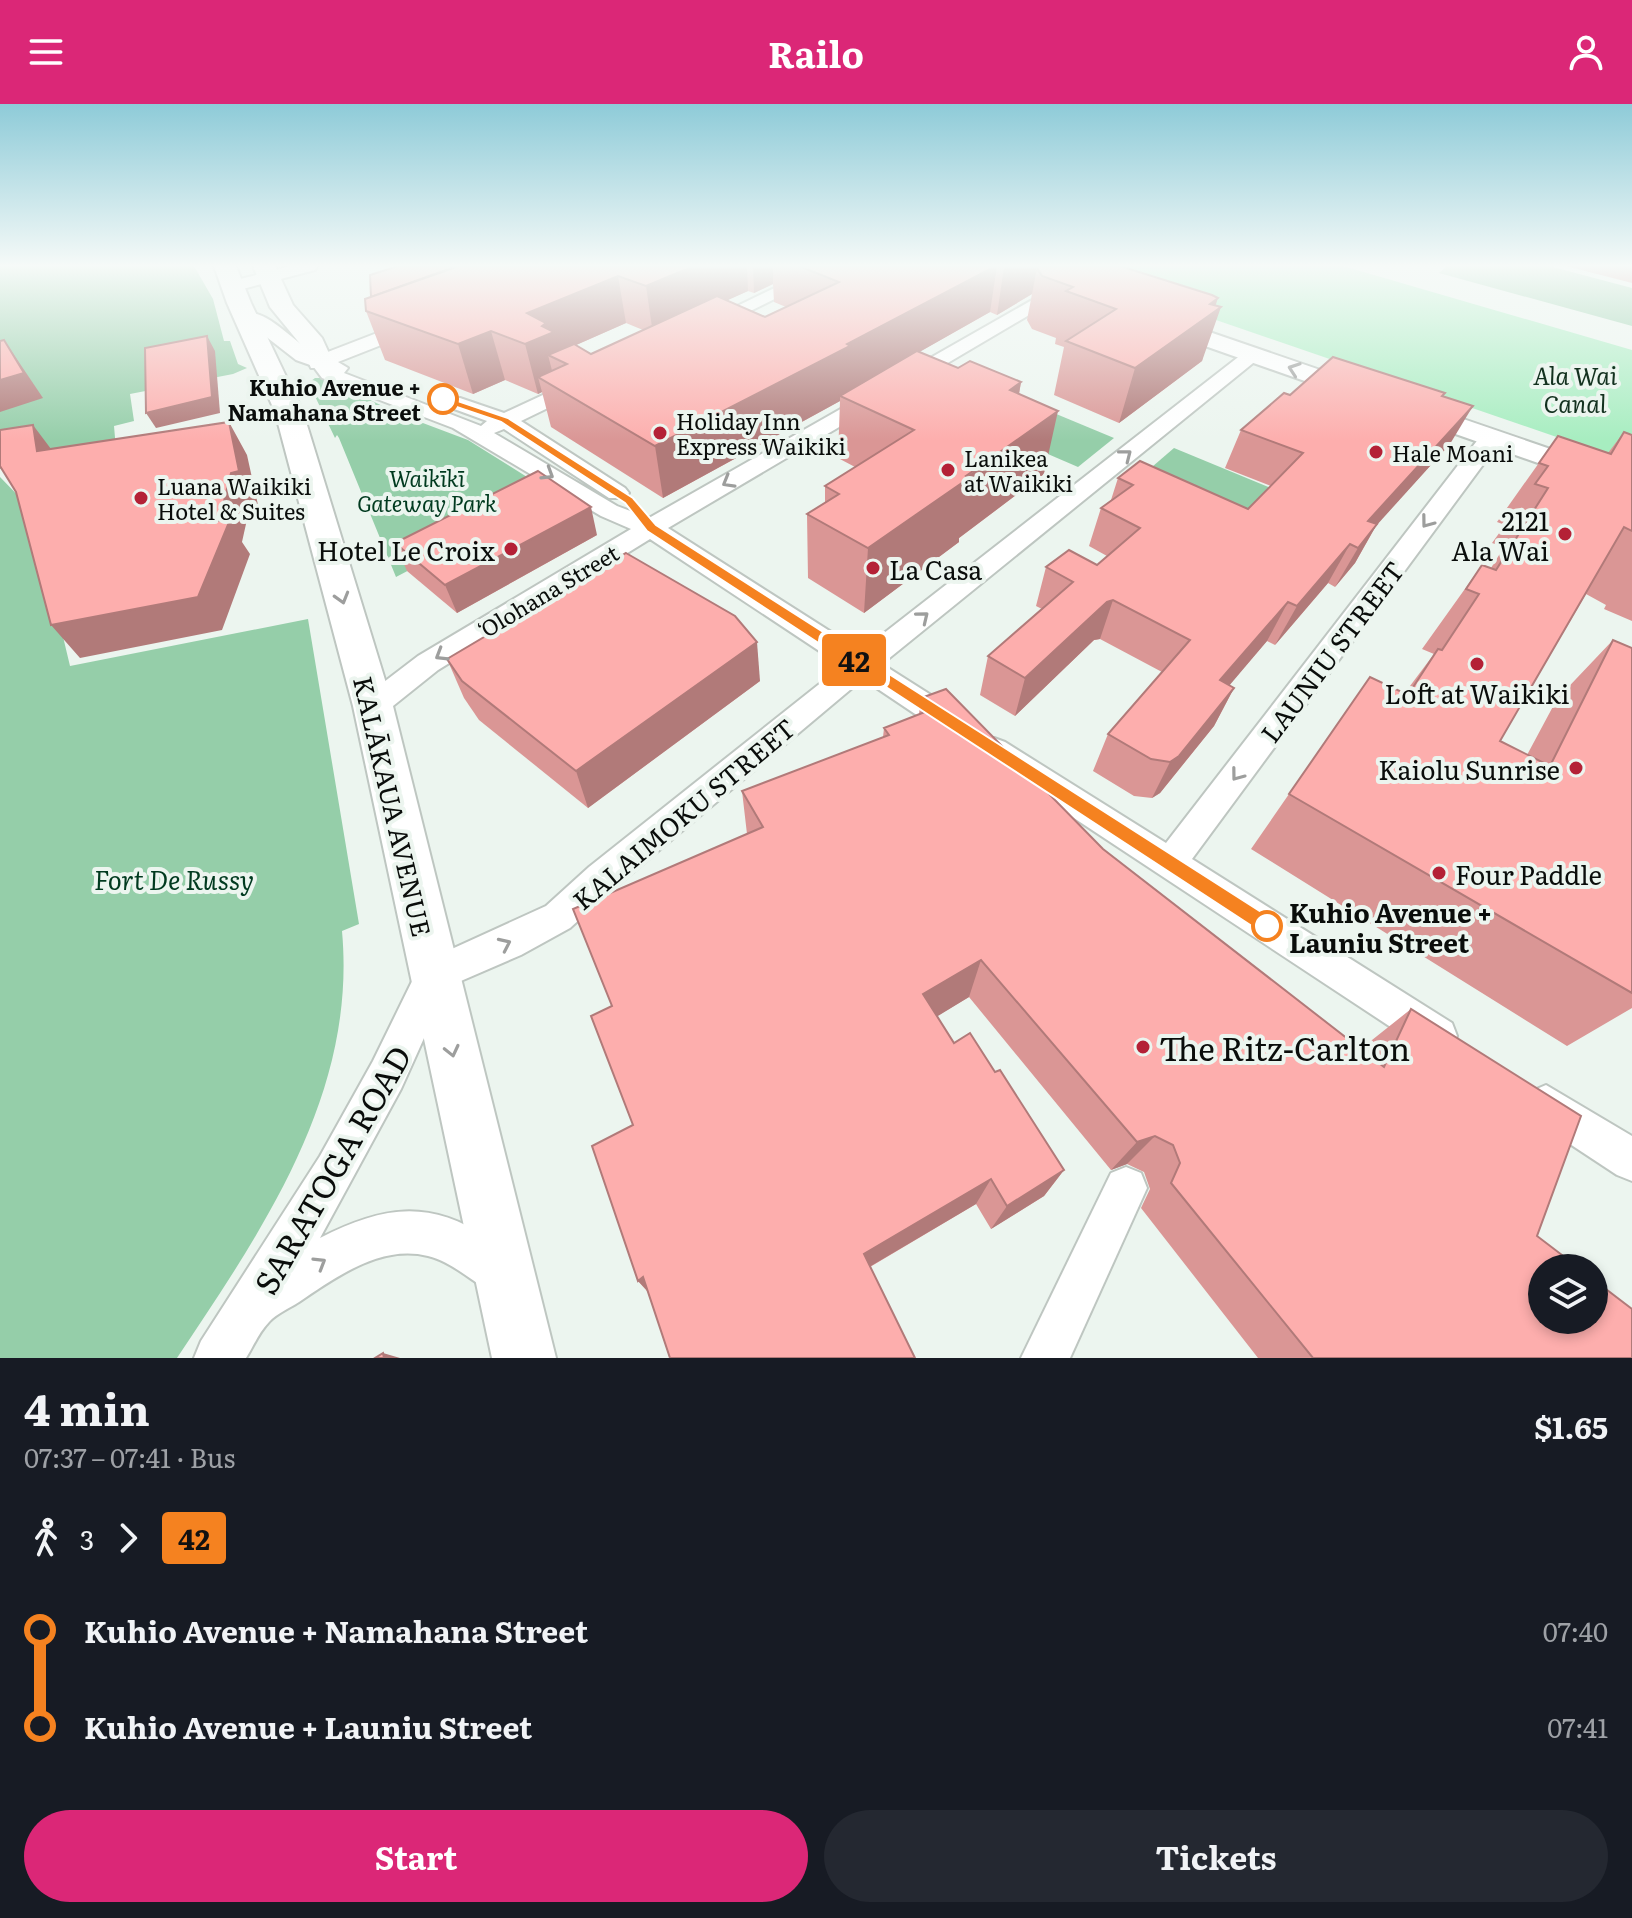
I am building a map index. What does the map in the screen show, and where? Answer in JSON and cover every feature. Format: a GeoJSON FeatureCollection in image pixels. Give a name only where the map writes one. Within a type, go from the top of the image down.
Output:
{"type":"FeatureCollection","features":[{"type":"Feature","properties":{"kind":"main road","name":"KALĀKAUA AVENUE"},"geometry":{"type":"LineString","coordinates":[[248,325],[289,412],[373,706],[524,1358]]}},
{"type":"Feature","properties":{"kind":"main road"},"geometry":{"type":"LineString","coordinates":[[297,325],[313,343],[320,362]]}},
{"type":"Feature","properties":{"kind":"main road"},"geometry":{"type":"LineString","coordinates":[[1165,325],[1632,487]]}},
{"type":"Feature","properties":{"kind":"street"},"geometry":{"type":"LineString","coordinates":[[263,325],[303,356],[504,420],[629,501],[651,528]]}},
{"type":"Feature","properties":{"kind":"street"},"geometry":{"type":"LineString","coordinates":[[320,362],[417,325]]}},
{"type":"Feature","properties":{"kind":"street"},"geometry":{"type":"LineString","coordinates":[[692,332],[708,325]]}},
{"type":"Feature","properties":{"kind":"street","name":"ʻOlohana Street"},"geometry":{"type":"LineString","coordinates":[[373,706],[428,663],[651,528],[999,325]]}},
{"type":"Feature","properties":{"kind":"street","name":"KALAIMOKU STREET"},"geometry":{"type":"LineString","coordinates":[[434,975],[558,917],[601,878],[862,665],[1253,355]]}},
{"type":"Feature","properties":{"kind":"street"},"geometry":{"type":"LineString","coordinates":[[320,362],[329,374],[482,433],[609,511],[651,528],[1462,1051]]}},
{"type":"Feature","properties":{"kind":"street"},"geometry":{"type":"LineString","coordinates":[[482,433],[599,376]]}},
{"type":"Feature","properties":{"kind":"street","name":"LAUNIU STREET"},"geometry":{"type":"LineString","coordinates":[[1170,863],[1491,438]]}},
{"type":"Feature","properties":{"kind":"street","name":"SARATOGA ROAD"},"geometry":{"type":"LineString","coordinates":[[218,1358],[321,1193],[402,1051],[434,975]]}},
{"type":"Feature","properties":{"kind":"street"},"geometry":{"type":"LineString","coordinates":[[1515,1085],[1632,1160]]}},
{"type":"Feature","properties":{"kind":"street"},"geometry":{"type":"LineString","coordinates":[[1045,1358],[1126,1188]]}},
{"type":"Feature","properties":{"kind":"street"},"geometry":{"type":"LineString","coordinates":[[253,1304],[342,1250],[387,1234],[416,1233],[448,1240],[505,1276]]}},
{"type":"Feature","properties":{"kind":"green space"},"geometry":{"type":"Polygon","coordinates":[[[0,325],[220,325],[224,341],[230,341],[238,364],[247,368],[233,374],[130,394],[134,421],[114,426],[116,449],[0,469],[0,325]]]}},
{"type":"Feature","properties":{"kind":"green space","name":"Waikīkī Gateway Park"},"geometry":{"type":"Polygon","coordinates":[[[325,378],[399,414],[468,440],[554,494],[396,577],[339,438],[337,435],[335,438],[311,388],[311,381],[325,378]]]}},
{"type":"Feature","properties":{"kind":"green space"},"geometry":{"type":"Polygon","coordinates":[[[1037,406],[1114,438],[1078,467],[999,433],[1037,406]]]}},
{"type":"Feature","properties":{"kind":"green space"},"geometry":{"type":"Polygon","coordinates":[[[1174,448],[1273,489],[1226,537],[1124,491],[1174,448]]]}},
{"type":"Feature","properties":{"kind":"green space","name":"Fort De Russy"},"geometry":{"type":"Polygon","coordinates":[[[0,477],[33,511],[70,666],[308,619],[359,924],[342,931],[343,991],[335,1048],[319,1104],[297,1157],[241,1260],[177,1358],[0,1358],[0,477]]]}},
{"type":"Feature","properties":{"kind":"water","name":"Ala Wai Canal"},"geometry":{"type":"Polygon","coordinates":[[[1229,325],[1544,325],[1632,350],[1632,463],[1229,325]]]}},
{"type":"Feature","properties":{"kind":"building"},"geometry":{"type":"Polygon","coordinates":[[[404,325],[544,325],[542,326],[554,332],[525,344],[491,331],[458,344],[404,325]]]}},
{"type":"Feature","properties":{"kind":"building"},"geometry":{"type":"Polygon","coordinates":[[[655,325],[884,325],[847,344],[850,346],[655,446],[538,377],[567,364],[548,355],[574,344],[591,354],[655,325]]]}},
{"type":"Feature","properties":{"kind":"building"},"geometry":{"type":"Polygon","coordinates":[[[1092,325],[1196,325],[1135,368],[1066,341],[1092,325]]]}},
{"type":"Feature","properties":{"kind":"building"},"geometry":{"type":"Polygon","coordinates":[[[207,336],[212,397],[146,413],[145,348],[207,336]]]}},
{"type":"Feature","properties":{"kind":"building"},"geometry":{"type":"Polygon","coordinates":[[[4,340],[24,373],[0,380],[0,341],[4,340]]]}},
{"type":"Feature","properties":{"kind":"building"},"geometry":{"type":"Polygon","coordinates":[[[917,351],[958,368],[970,361],[1021,382],[1010,390],[1058,411],[868,548],[807,514],[839,494],[825,486],[914,430],[840,396],[917,351]]]}},
{"type":"Feature","properties":{"kind":"building"},"geometry":{"type":"Polygon","coordinates":[[[1333,357],[1445,393],[1442,396],[1473,406],[1368,521],[1377,524],[1358,548],[1350,544],[1297,606],[1288,602],[1220,680],[1234,688],[1179,756],[1170,762],[1151,759],[1108,734],[1190,640],[1113,600],[1107,602],[1025,678],[988,656],[1073,582],[1046,567],[1069,550],[1097,565],[1140,528],[1101,508],[1133,485],[1118,478],[1140,461],[1248,509],[1303,453],[1241,430],[1284,393],[1290,395],[1333,357]]]}},
{"type":"Feature","properties":{"kind":"building"},"geometry":{"type":"Polygon","coordinates":[[[229,422],[239,471],[231,473],[219,521],[230,520],[198,597],[51,625],[16,492],[0,466],[0,430],[33,425],[37,451],[229,422]]]}},
{"type":"Feature","properties":{"kind":"building"},"geometry":{"type":"Polygon","coordinates":[[[1624,432],[1632,435],[1632,531],[1624,527],[1500,741],[1550,766],[1613,640],[1632,648],[1632,993],[1289,794],[1370,677],[1408,695],[1438,649],[1442,650],[1479,594],[1466,589],[1482,565],[1496,570],[1548,488],[1535,484],[1548,466],[1539,463],[1558,436],[1611,454],[1624,432]]]}},
{"type":"Feature","properties":{"kind":"building"},"geometry":{"type":"Polygon","coordinates":[[[538,471],[591,507],[445,585],[395,543],[538,471]]]}},
{"type":"Feature","properties":{"kind":"building"},"geometry":{"type":"Polygon","coordinates":[[[626,553],[735,616],[757,642],[576,771],[462,681],[447,659],[626,553]]]}},
{"type":"Feature","properties":{"kind":"building"},"geometry":{"type":"Polygon","coordinates":[[[946,689],[1103,849],[1384,1067],[1411,1009],[1581,1116],[1537,1236],[1561,1254],[1528,1254],[1528,1334],[1608,1334],[1608,1291],[1632,1309],[1632,1358],[1313,1358],[1171,1183],[1180,1163],[1173,1145],[1155,1136],[1137,1142],[981,960],[923,994],[954,1043],[970,1033],[995,1072],[1000,1070],[1064,1170],[1007,1206],[991,1179],[864,1254],[915,1358],[670,1358],[643,1277],[638,1281],[592,1146],[633,1125],[591,1016],[612,1006],[573,909],[763,827],[742,791],[889,735],[884,728],[930,710],[921,698],[946,689]]]}},
{"type":"Feature","properties":{"kind":"bus line","name":"42"},"geometry":{"type":"LineString","coordinates":[[443,399],[504,420],[629,501],[651,528],[1267,926]]}},
{"type":"Feature","properties":{"kind":"place","name":"Kuhio Avenue + Namahana Street"},"geometry":{"type":"Point","coordinates":[443,399]}},
{"type":"Feature","properties":{"kind":"place","name":"Holiday Inn Express Waikiki"},"geometry":{"type":"Point","coordinates":[660,433]}},
{"type":"Feature","properties":{"kind":"place","name":"Hale Moani"},"geometry":{"type":"Point","coordinates":[1376,452]}},
{"type":"Feature","properties":{"kind":"place","name":"Lanikea at Waikiki"},"geometry":{"type":"Point","coordinates":[948,470]}},
{"type":"Feature","properties":{"kind":"place","name":"Luana Waikiki Hotel & Suites"},"geometry":{"type":"Point","coordinates":[141,498]}},
{"type":"Feature","properties":{"kind":"place","name":"2121 Ala Wai"},"geometry":{"type":"Point","coordinates":[1565,534]}},
{"type":"Feature","properties":{"kind":"place","name":"Hotel Le Croix"},"geometry":{"type":"Point","coordinates":[511,549]}},
{"type":"Feature","properties":{"kind":"place","name":"La Casa"},"geometry":{"type":"Point","coordinates":[873,568]}},
{"type":"Feature","properties":{"kind":"place","name":"Loft at Waikiki"},"geometry":{"type":"Point","coordinates":[1477,664]}},
{"type":"Feature","properties":{"kind":"place","name":"Kaiolu Sunrise"},"geometry":{"type":"Point","coordinates":[1576,768]}},
{"type":"Feature","properties":{"kind":"place","name":"Four Paddle"},"geometry":{"type":"Point","coordinates":[1439,873]}},
{"type":"Feature","properties":{"kind":"place","name":"Kuhio Avenue + Launiu Street"},"geometry":{"type":"Point","coordinates":[1267,926]}},
{"type":"Feature","properties":{"kind":"place","name":"The Ritz-Carlton"},"geometry":{"type":"Point","coordinates":[1143,1047]}}]}
